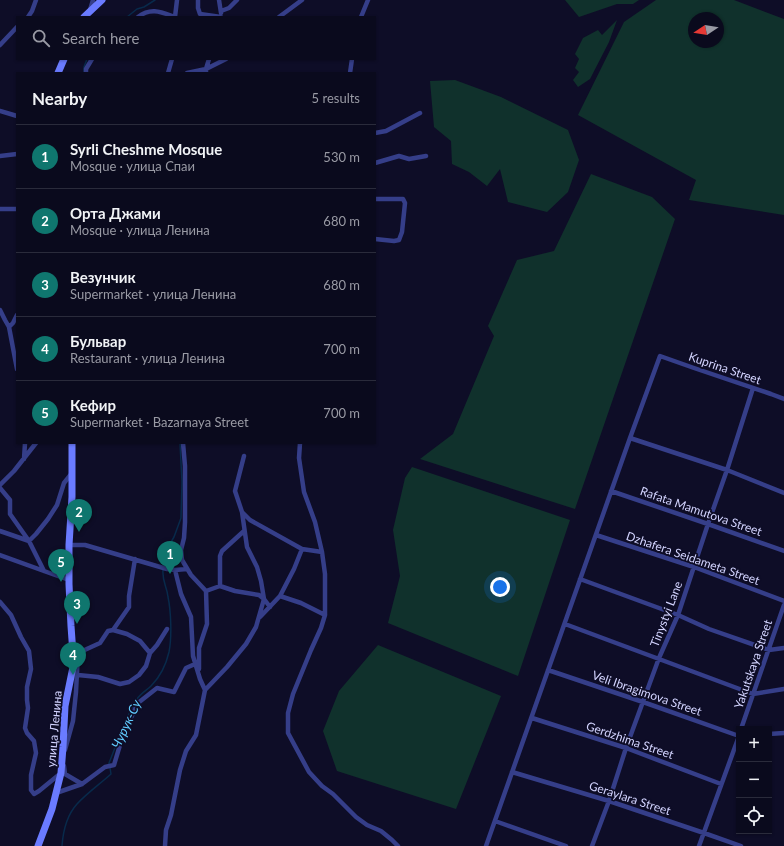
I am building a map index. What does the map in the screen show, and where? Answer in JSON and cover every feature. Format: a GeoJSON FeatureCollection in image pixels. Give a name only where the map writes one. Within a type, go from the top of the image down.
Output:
{"type":"FeatureCollection","features":[{"type":"Feature","properties":{"kind":"main road"},"geometry":{"type":"LineString","coordinates":[[87,15],[102,0]]}},
{"type":"Feature","properties":{"kind":"main road"},"geometry":{"type":"LineString","coordinates":[[58,72],[64,60]]}},
{"type":"Feature","properties":{"kind":"main road","name":"улица Ленина"},"geometry":{"type":"LineString","coordinates":[[38,846],[52,809],[61,773],[65,706],[76,653],[71,626],[69,580],[69,545],[73,472],[72,444]]}},
{"type":"Feature","properties":{"kind":"street"},"geometry":{"type":"LineString","coordinates":[[29,16],[36,0]]}},
{"type":"Feature","properties":{"kind":"street"},"geometry":{"type":"LineString","coordinates":[[87,15],[94,0]]}},
{"type":"Feature","properties":{"kind":"street"},"geometry":{"type":"LineString","coordinates":[[175,16],[177,0]]}},
{"type":"Feature","properties":{"kind":"street"},"geometry":{"type":"LineString","coordinates":[[198,0],[200,14],[221,15],[237,0]]}},
{"type":"Feature","properties":{"kind":"street"},"geometry":{"type":"LineString","coordinates":[[219,0],[221,15]]}},
{"type":"Feature","properties":{"kind":"street"},"geometry":{"type":"LineString","coordinates":[[280,16],[302,0]]}},
{"type":"Feature","properties":{"kind":"street"},"geometry":{"type":"LineString","coordinates":[[361,16],[368,0]]}},
{"type":"Feature","properties":{"kind":"street"},"geometry":{"type":"LineString","coordinates":[[139,16],[145,12],[156,11],[172,16]]}},
{"type":"Feature","properties":{"kind":"street"},"geometry":{"type":"LineString","coordinates":[[0,45],[16,28]]}},
{"type":"Feature","properties":{"kind":"street"},"geometry":{"type":"LineString","coordinates":[[86,72],[86,69],[91,60]]}},
{"type":"Feature","properties":{"kind":"street"},"geometry":{"type":"LineString","coordinates":[[168,72],[172,60]]}},
{"type":"Feature","properties":{"kind":"street"},"geometry":{"type":"LineString","coordinates":[[206,71],[208,60]]}},
{"type":"Feature","properties":{"kind":"street"},"geometry":{"type":"LineString","coordinates":[[206,71],[224,60]]}},
{"type":"Feature","properties":{"kind":"street"},"geometry":{"type":"LineString","coordinates":[[350,72],[352,60]]}},
{"type":"Feature","properties":{"kind":"street"},"geometry":{"type":"LineString","coordinates":[[0,111],[16,116]]}},
{"type":"Feature","properties":{"kind":"street"},"geometry":{"type":"LineString","coordinates":[[376,134],[386,131],[420,112]]}},
{"type":"Feature","properties":{"kind":"street"},"geometry":{"type":"LineString","coordinates":[[0,156],[16,154]]}},
{"type":"Feature","properties":{"kind":"street"},"geometry":{"type":"LineString","coordinates":[[376,163],[399,156],[409,159],[426,156]]}},
{"type":"Feature","properties":{"kind":"street"},"geometry":{"type":"LineString","coordinates":[[376,199],[403,199],[405,203],[402,232],[399,240],[376,239]]}},
{"type":"Feature","properties":{"kind":"street"},"geometry":{"type":"LineString","coordinates":[[0,209],[16,209]]}},
{"type":"Feature","properties":{"kind":"street"},"geometry":{"type":"LineString","coordinates":[[0,310],[9,326],[16,364]]}},
{"type":"Feature","properties":{"kind":"street"},"geometry":{"type":"LineString","coordinates":[[9,326],[13,323],[16,317]]}},
{"type":"Feature","properties":{"kind":"street","name":"Kuprina Street"},"geometry":{"type":"LineString","coordinates":[[630,438],[660,356],[784,399]]}},
{"type":"Feature","properties":{"kind":"street","name":"Tinystyi Lane"},"geometry":{"type":"LineString","coordinates":[[592,846],[659,658],[678,615],[753,388]]}},
{"type":"Feature","properties":{"kind":"street"},"geometry":{"type":"LineString","coordinates":[[486,846],[630,438],[727,470],[784,493]]}},
{"type":"Feature","properties":{"kind":"street"},"geometry":{"type":"LineString","coordinates":[[24,459],[25,444]]}},
{"type":"Feature","properties":{"kind":"street"},"geometry":{"type":"LineString","coordinates":[[0,485],[14,471],[35,444]]}},
{"type":"Feature","properties":{"kind":"street"},"geometry":{"type":"LineString","coordinates":[[183,444],[185,466],[185,522],[184,538],[181,550],[182,560],[191,575],[206,591],[208,624],[199,648],[198,663],[200,679]]}},
{"type":"Feature","properties":{"kind":"street"},"geometry":{"type":"LineString","coordinates":[[300,444],[299,458],[304,492],[315,522],[322,552],[325,574],[325,615],[293,694],[288,713],[288,733],[309,772],[322,786],[333,794],[356,817],[367,825],[381,832],[398,846]]}},
{"type":"Feature","properties":{"kind":"street"},"geometry":{"type":"LineString","coordinates":[[165,846],[166,830],[171,814],[180,770],[186,752],[196,735],[205,690],[246,644],[256,627],[264,599],[257,567],[247,547],[242,512],[236,491],[244,456]]}},
{"type":"Feature","properties":{"kind":"street"},"geometry":{"type":"LineString","coordinates":[[29,541],[48,519],[57,505],[64,483],[73,472]]}},
{"type":"Feature","properties":{"kind":"street"},"geometry":{"type":"LineString","coordinates":[[0,488],[10,500],[10,514],[29,541],[44,571]]}},
{"type":"Feature","properties":{"kind":"street","name":"Rafata Mamutova Street"},"geometry":{"type":"LineString","coordinates":[[611,491],[784,551]]}},
{"type":"Feature","properties":{"kind":"street"},"geometry":{"type":"LineString","coordinates":[[242,512],[250,520],[302,549],[322,552]]}},
{"type":"Feature","properties":{"kind":"street"},"geometry":{"type":"LineString","coordinates":[[0,531],[29,541]]}},
{"type":"Feature","properties":{"kind":"street"},"geometry":{"type":"LineString","coordinates":[[220,586],[220,556],[222,550],[244,531]]}},
{"type":"Feature","properties":{"kind":"street","name":"Dzhafera Seidameta Street"},"geometry":{"type":"LineString","coordinates":[[596,535],[694,567],[784,601]]}},
{"type":"Feature","properties":{"kind":"street"},"geometry":{"type":"LineString","coordinates":[[69,545],[85,545],[167,569],[187,569]]}},
{"type":"Feature","properties":{"kind":"street"},"geometry":{"type":"LineString","coordinates":[[259,618],[280,596],[294,569],[302,549]]}},
{"type":"Feature","properties":{"kind":"street"},"geometry":{"type":"LineString","coordinates":[[0,555],[69,580]]}},
{"type":"Feature","properties":{"kind":"street"},"geometry":{"type":"LineString","coordinates":[[113,630],[129,607],[129,596],[135,559]]}},
{"type":"Feature","properties":{"kind":"street"},"geometry":{"type":"LineString","coordinates":[[175,570],[181,594],[191,617],[193,656],[205,690]]}},
{"type":"Feature","properties":{"kind":"street"},"geometry":{"type":"LineString","coordinates":[[580,579],[678,615],[709,630],[769,650],[784,648]]}},
{"type":"Feature","properties":{"kind":"street"},"geometry":{"type":"LineString","coordinates":[[206,591],[220,586],[236,591],[259,595],[270,607]]}},
{"type":"Feature","properties":{"kind":"street"},"geometry":{"type":"LineString","coordinates":[[280,596],[301,603],[325,615]]}},
{"type":"Feature","properties":{"kind":"street"},"geometry":{"type":"LineString","coordinates":[[0,602],[11,615],[29,651],[31,669],[27,687],[28,708],[26,728],[27,733],[34,741],[36,753],[31,774],[31,790],[34,794],[61,773]]}},
{"type":"Feature","properties":{"kind":"street","name":"Yakutskaya Street"},"geometry":{"type":"LineString","coordinates":[[742,726],[784,605]]}},
{"type":"Feature","properties":{"kind":"street"},"geometry":{"type":"LineString","coordinates":[[565,624],[754,694],[784,689]]}},
{"type":"Feature","properties":{"kind":"street"},"geometry":{"type":"LineString","coordinates":[[78,675],[98,677],[120,684],[129,682],[139,675],[146,666],[150,653],[167,629]]}},
{"type":"Feature","properties":{"kind":"street"},"geometry":{"type":"LineString","coordinates":[[82,784],[65,774],[64,758],[73,721],[78,675],[76,653],[100,643],[108,631],[113,630],[127,634],[140,641],[150,653]]}},
{"type":"Feature","properties":{"kind":"street"},"geometry":{"type":"LineString","coordinates":[[56,793],[82,784],[105,767],[114,765],[129,722],[138,703],[157,688],[174,692],[186,668],[195,664]]}},
{"type":"Feature","properties":{"kind":"street","name":"Veli Ibragimova Street"},"geometry":{"type":"LineString","coordinates":[[548,670],[736,735]]}},
{"type":"Feature","properties":{"kind":"street","name":"Gerdzhima Street"},"geometry":{"type":"LineString","coordinates":[[532,718],[626,748],[721,784]]}},
{"type":"Feature","properties":{"kind":"street"},"geometry":{"type":"LineString","coordinates":[[772,734],[784,733]]}},
{"type":"Feature","properties":{"kind":"street"},"geometry":{"type":"LineString","coordinates":[[699,846],[736,744]]}},
{"type":"Feature","properties":{"kind":"street","name":"Geraylara Street"},"geometry":{"type":"LineString","coordinates":[[512,772],[609,801],[704,832],[741,846]]}},
{"type":"Feature","properties":{"kind":"street"},"geometry":{"type":"LineString","coordinates":[[495,822],[566,846]]}},
{"type":"Feature","properties":{"kind":"green space"},"geometry":{"type":"Polygon","coordinates":[[[565,0],[639,0],[633,4],[617,4],[579,17],[565,0]]]}},
{"type":"Feature","properties":{"kind":"green space"},"geometry":{"type":"Polygon","coordinates":[[[656,0],[734,0],[784,19],[784,215],[689,200],[696,180],[578,115],[624,22],[656,0]]]}},
{"type":"Feature","properties":{"kind":"green space"},"geometry":{"type":"Polygon","coordinates":[[[617,20],[609,42],[590,79],[578,87],[573,80],[579,72],[575,68],[579,59],[575,54],[583,38],[598,30],[602,35],[617,20]]]}},
{"type":"Feature","properties":{"kind":"green space"},"geometry":{"type":"Polygon","coordinates":[[[455,80],[501,97],[568,130],[579,160],[568,192],[547,212],[508,202],[500,169],[487,186],[469,172],[452,164],[451,141],[434,127],[430,81],[455,80]]]}},
{"type":"Feature","properties":{"kind":"green space"},"geometry":{"type":"Polygon","coordinates":[[[591,174],[652,197],[675,219],[575,509],[420,459],[453,434],[494,336],[488,326],[517,260],[554,251],[591,174]]]}},
{"type":"Feature","properties":{"kind":"green space"},"geometry":{"type":"Polygon","coordinates":[[[412,467],[570,520],[518,676],[388,623],[400,576],[393,530],[405,478],[412,467]]]}},
{"type":"Feature","properties":{"kind":"green space"},"geometry":{"type":"Polygon","coordinates":[[[378,645],[501,696],[456,809],[337,771],[323,731],[339,691],[378,645]]]}},
{"type":"Feature","properties":{"kind":"waterway","name":"Чурук-Су"},"geometry":{"type":"LineString","coordinates":[[128,16],[137,9],[144,7],[155,0]]}},
{"type":"Feature","properties":{"kind":"waterway","name":"Чурук-Су"},"geometry":{"type":"LineString","coordinates":[[84,72],[87,60]]}},
{"type":"Feature","properties":{"kind":"waterway","name":"Чурук-Су"},"geometry":{"type":"LineString","coordinates":[[164,565],[167,549],[174,537],[181,518],[182,482],[180,444]]}},
{"type":"Feature","properties":{"kind":"waterway","name":"Чурук-Су"},"geometry":{"type":"LineString","coordinates":[[109,764],[133,706],[142,693],[157,679],[168,657],[171,639],[170,617],[163,570]]}},
{"type":"Feature","properties":{"kind":"waterway","name":"Чурук-Су"},"geometry":{"type":"LineString","coordinates":[[62,846],[66,824],[74,808],[85,796],[111,774],[110,768]]}},
{"type":"Feature","properties":{"kind":"place","name":"Орта Джами"},"geometry":{"type":"Point","coordinates":[79,532]}},
{"type":"Feature","properties":{"kind":"place","name":"Syrli Cheshme Mosque"},"geometry":{"type":"Point","coordinates":[170,574]}},
{"type":"Feature","properties":{"kind":"place","name":"Кефир"},"geometry":{"type":"Point","coordinates":[61,582]}},
{"type":"Feature","properties":{"kind":"place","name":"Везунчик"},"geometry":{"type":"Point","coordinates":[77,624]}},
{"type":"Feature","properties":{"kind":"place","name":"Бульвар"},"geometry":{"type":"Point","coordinates":[73,675]}}]}
